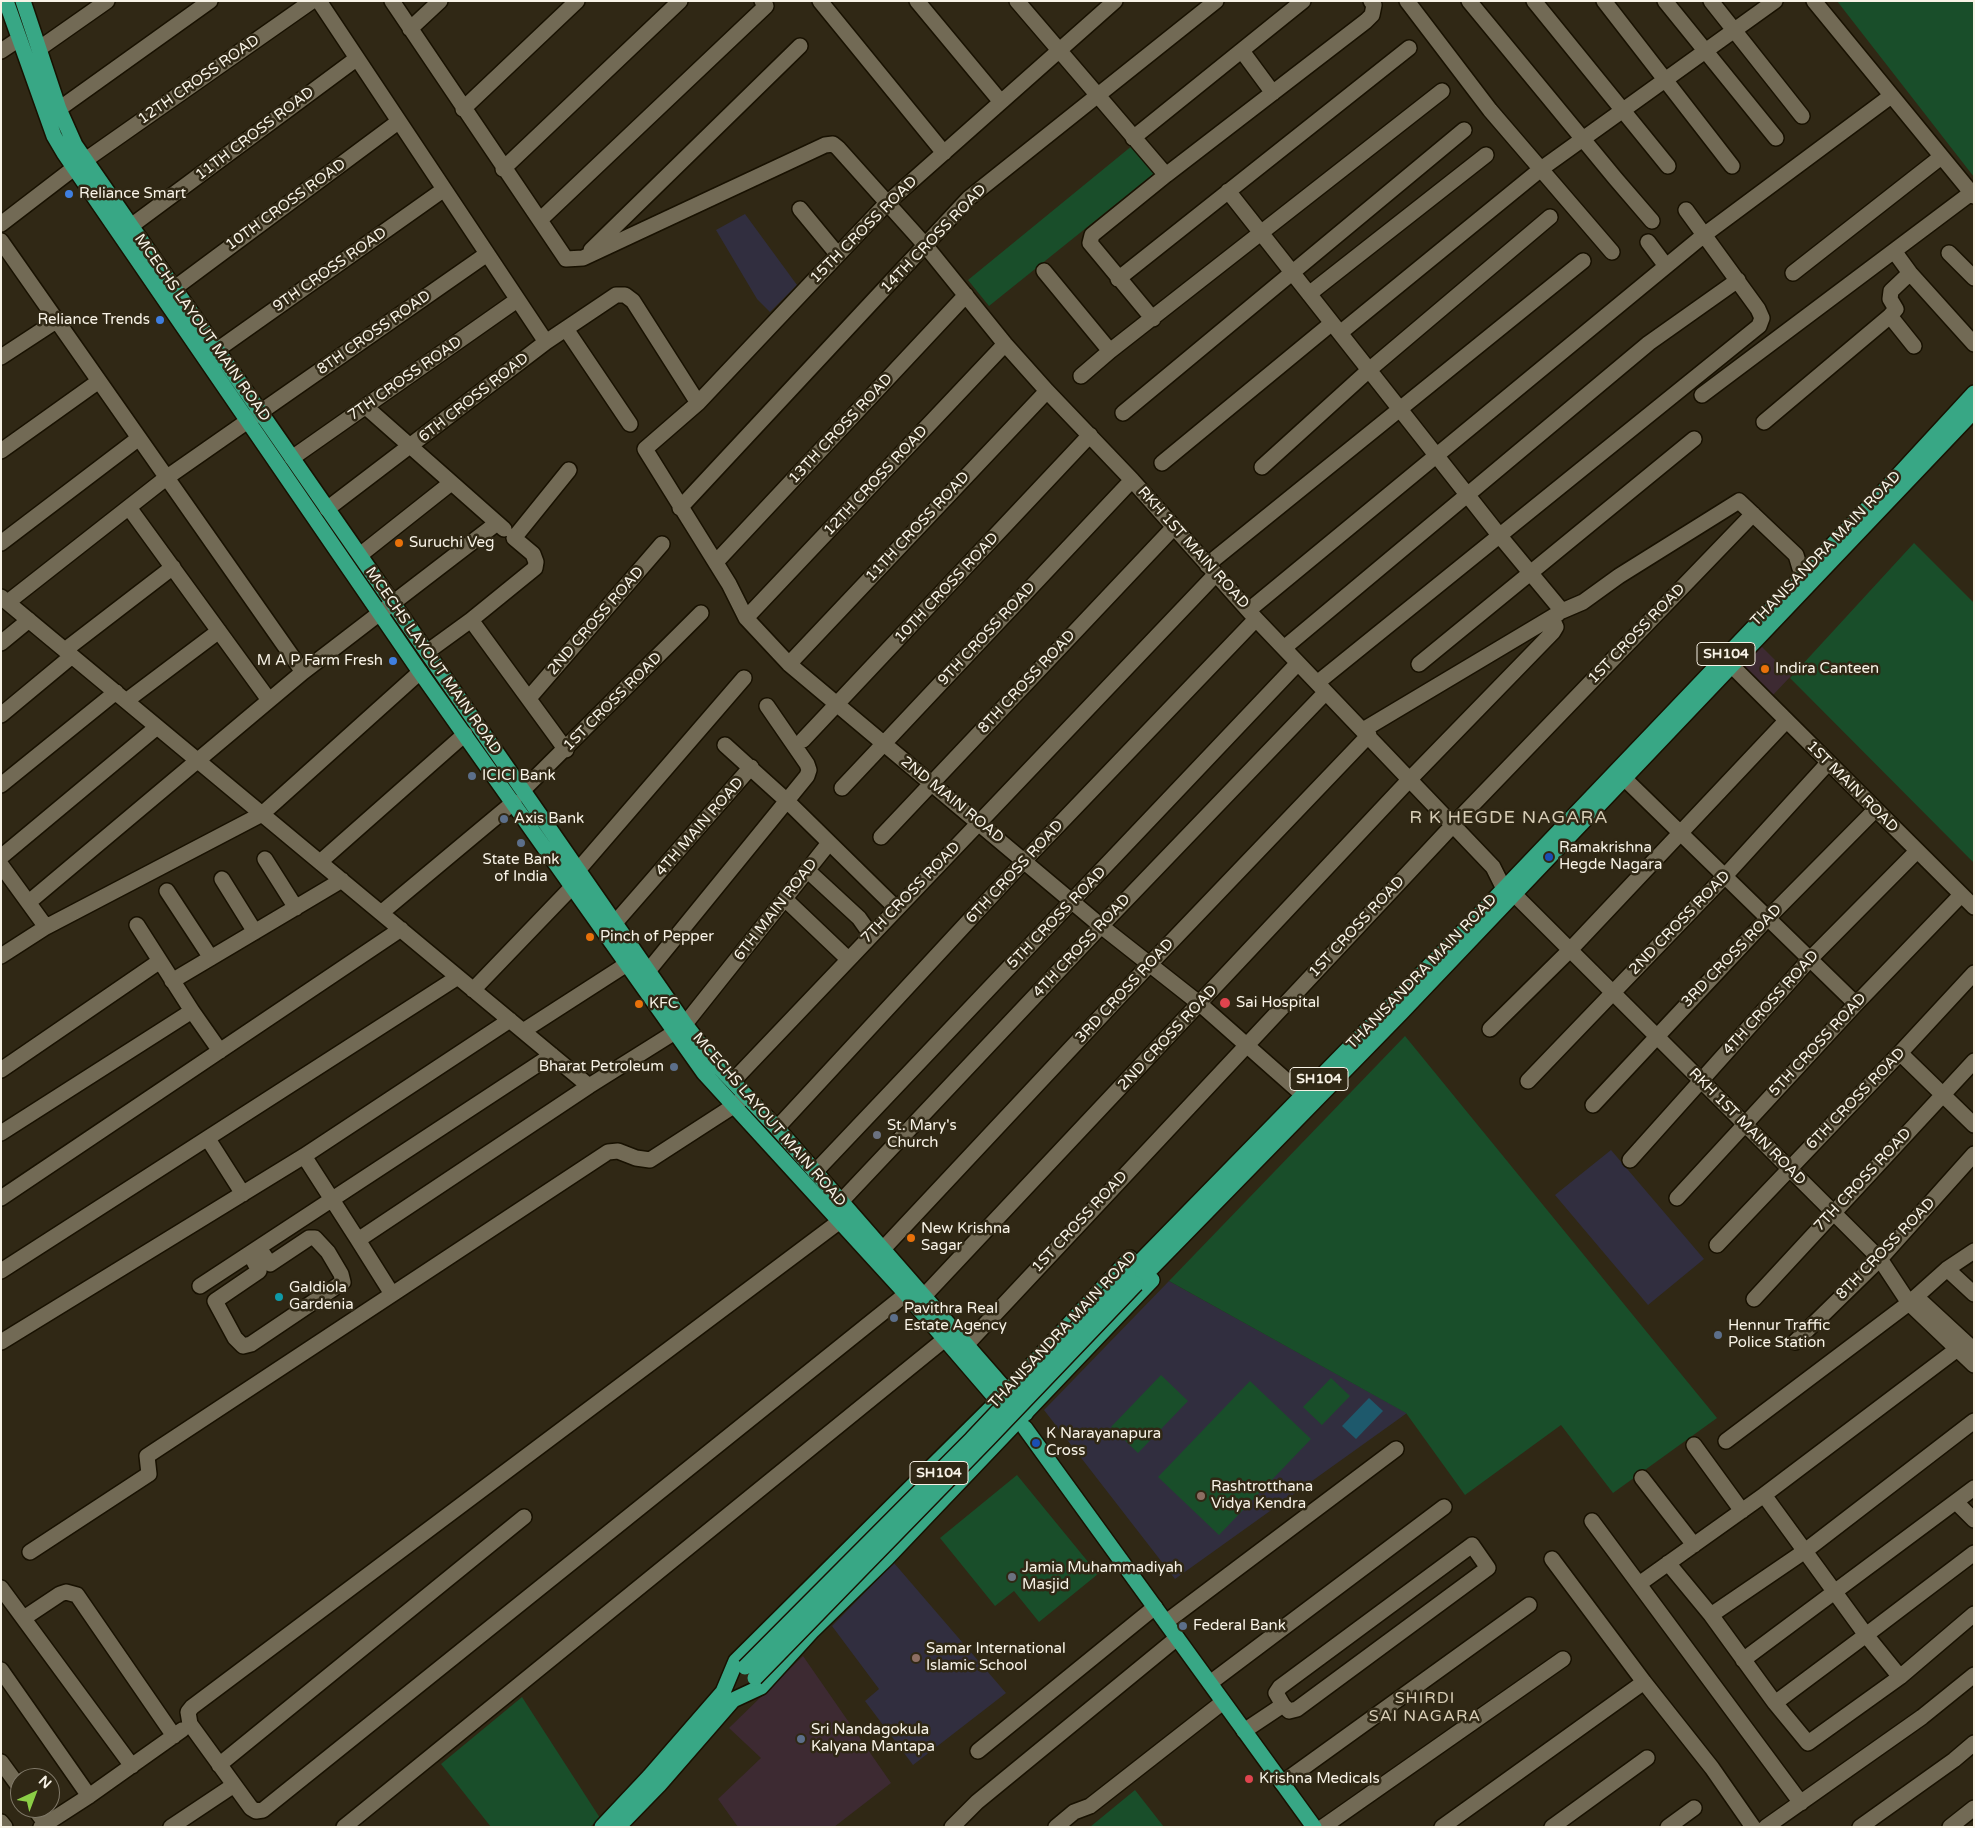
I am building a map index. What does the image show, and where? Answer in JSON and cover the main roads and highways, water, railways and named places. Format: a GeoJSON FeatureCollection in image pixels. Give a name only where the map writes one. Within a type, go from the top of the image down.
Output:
{"type":"FeatureCollection","features":[{"type":"Feature","properties":{"kind":"main road","name":"MCECHS LAYOUT MAIN ROAD"},"geometry":{"type":"LineString","coordinates":[[6,1],[54,136],[131,226],[218,350],[254,417],[292,458],[360,555],[420,672],[465,734],[579,869],[612,928],[627,964],[680,1028],[747,1094],[815,1172],[838,1211],[883,1249],[966,1344],[999,1393]]}},
{"type":"Feature","properties":{"kind":"main road","name":"MCECHS LAYOUT MAIN ROAD"},"geometry":{"type":"LineString","coordinates":[[24,1],[59,110],[75,144],[79,163],[162,298],[254,417],[385,607],[427,652],[519,796],[572,886],[648,970],[704,1073],[838,1211],[906,1294],[946,1339],[999,1393]]}},
{"type":"Feature","properties":{"kind":"main road","name":"THANISANDRA MAIN ROAD"},"geometry":{"type":"LineString","coordinates":[[1508,892],[1625,779],[1802,574],[1974,393]]}},
{"type":"Feature","properties":{"kind":"main road","name":"THANISANDRA MAIN ROAD"},"geometry":{"type":"LineString","coordinates":[[1160,1250],[1309,1099],[1726,662],[1974,411]]}},
{"type":"Feature","properties":{"kind":"main road","name":"THANISANDRA MAIN ROAD"},"geometry":{"type":"LineString","coordinates":[[618,1827],[659,1785],[728,1696],[736,1661],[982,1416],[999,1393],[1143,1244],[1160,1250]]}},
{"type":"Feature","properties":{"kind":"main road","name":"THANISANDRA MAIN ROAD"},"geometry":{"type":"LineString","coordinates":[[602,1827],[728,1696],[760,1687],[813,1630],[888,1558],[1023,1421],[1165,1267],[1160,1250]]}},
{"type":"Feature","properties":{"kind":"main road","name":"SH104"},"geometry":{"type":"LineString","coordinates":[[728,1696],[972,1439],[1160,1250]]}},
{"type":"Feature","properties":{"kind":"main road"},"geometry":{"type":"LineString","coordinates":[[999,1393],[1023,1421],[1314,1827]]}},
{"type":"Feature","properties":{"kind":"main road"},"geometry":{"type":"LineString","coordinates":[[789,1607],[813,1630]]}},
{"type":"Feature","properties":{"kind":"water"},"geometry":{"type":"Polygon","coordinates":[[[1369,1398],[1383,1411],[1356,1439],[1342,1426],[1369,1398]]]}},
{"type":"Feature","properties":{"kind":"place","name":"Reliance Smart"},"geometry":{"type":"Point","coordinates":[69,194]}},
{"type":"Feature","properties":{"kind":"place","name":"Reliance Trends"},"geometry":{"type":"Point","coordinates":[160,320]}},
{"type":"Feature","properties":{"kind":"place","name":"Suruchi Veg"},"geometry":{"type":"Point","coordinates":[399,543]}},
{"type":"Feature","properties":{"kind":"place","name":"M A P Farm Fresh"},"geometry":{"type":"Point","coordinates":[393,661]}},
{"type":"Feature","properties":{"kind":"place","name":"Indira Canteen"},"geometry":{"type":"Point","coordinates":[1765,669]}},
{"type":"Feature","properties":{"kind":"place","name":"ICICI Bank"},"geometry":{"type":"Point","coordinates":[472,776]}},
{"type":"Feature","properties":{"kind":"place","name":"Axis Bank"},"geometry":{"type":"Point","coordinates":[504,819]}},
{"type":"Feature","properties":{"kind":"place","name":"State Bank of India"},"geometry":{"type":"Point","coordinates":[521,843]}},
{"type":"Feature","properties":{"kind":"place","name":"Ramakrishna Hegde Nagara"},"geometry":{"type":"Point","coordinates":[1549,857]}},
{"type":"Feature","properties":{"kind":"place","name":"Pinch of Pepper"},"geometry":{"type":"Point","coordinates":[590,937]}},
{"type":"Feature","properties":{"kind":"place","name":"Sai Hospital"},"geometry":{"type":"Point","coordinates":[1225,1003]}},
{"type":"Feature","properties":{"kind":"place","name":"KFC"},"geometry":{"type":"Point","coordinates":[639,1004]}},
{"type":"Feature","properties":{"kind":"place","name":"Bharat Petroleum"},"geometry":{"type":"Point","coordinates":[674,1067]}},
{"type":"Feature","properties":{"kind":"place","name":"St. Mary's Church"},"geometry":{"type":"Point","coordinates":[877,1135]}},
{"type":"Feature","properties":{"kind":"place","name":"New Krishna Sagar"},"geometry":{"type":"Point","coordinates":[911,1238]}},
{"type":"Feature","properties":{"kind":"place","name":"Galdiola Gardenia"},"geometry":{"type":"Point","coordinates":[279,1297]}},
{"type":"Feature","properties":{"kind":"place","name":"Pavithra Real Estate Agency"},"geometry":{"type":"Point","coordinates":[894,1318]}},
{"type":"Feature","properties":{"kind":"place","name":"Hennur Traffic Police Station"},"geometry":{"type":"Point","coordinates":[1718,1335]}},
{"type":"Feature","properties":{"kind":"place","name":"K Narayanapura Cross"},"geometry":{"type":"Point","coordinates":[1036,1443]}},
{"type":"Feature","properties":{"kind":"place","name":"Rashtrotthana Vidya Kendra"},"geometry":{"type":"Point","coordinates":[1201,1496]}},
{"type":"Feature","properties":{"kind":"place","name":"Jamia Muhammadiyah Masjid"},"geometry":{"type":"Point","coordinates":[1012,1577]}},
{"type":"Feature","properties":{"kind":"place","name":"Federal Bank"},"geometry":{"type":"Point","coordinates":[1183,1626]}},
{"type":"Feature","properties":{"kind":"place","name":"Samar International Islamic School"},"geometry":{"type":"Point","coordinates":[916,1658]}},
{"type":"Feature","properties":{"kind":"place","name":"Sri Nandagokula Kalyana Mantapa"},"geometry":{"type":"Point","coordinates":[801,1739]}},
{"type":"Feature","properties":{"kind":"place","name":"Krishna Medicals"},"geometry":{"type":"Point","coordinates":[1249,1779]}},
{"type":"Feature","properties":{"kind":"district","name":"R K HEGDE NAGARA"},"geometry":{"type":"Point","coordinates":[1509,818]}},
{"type":"Feature","properties":{"kind":"district","name":"SHIRDI SAI NAGARA"},"geometry":{"type":"Point","coordinates":[1425,1708]}}]}
